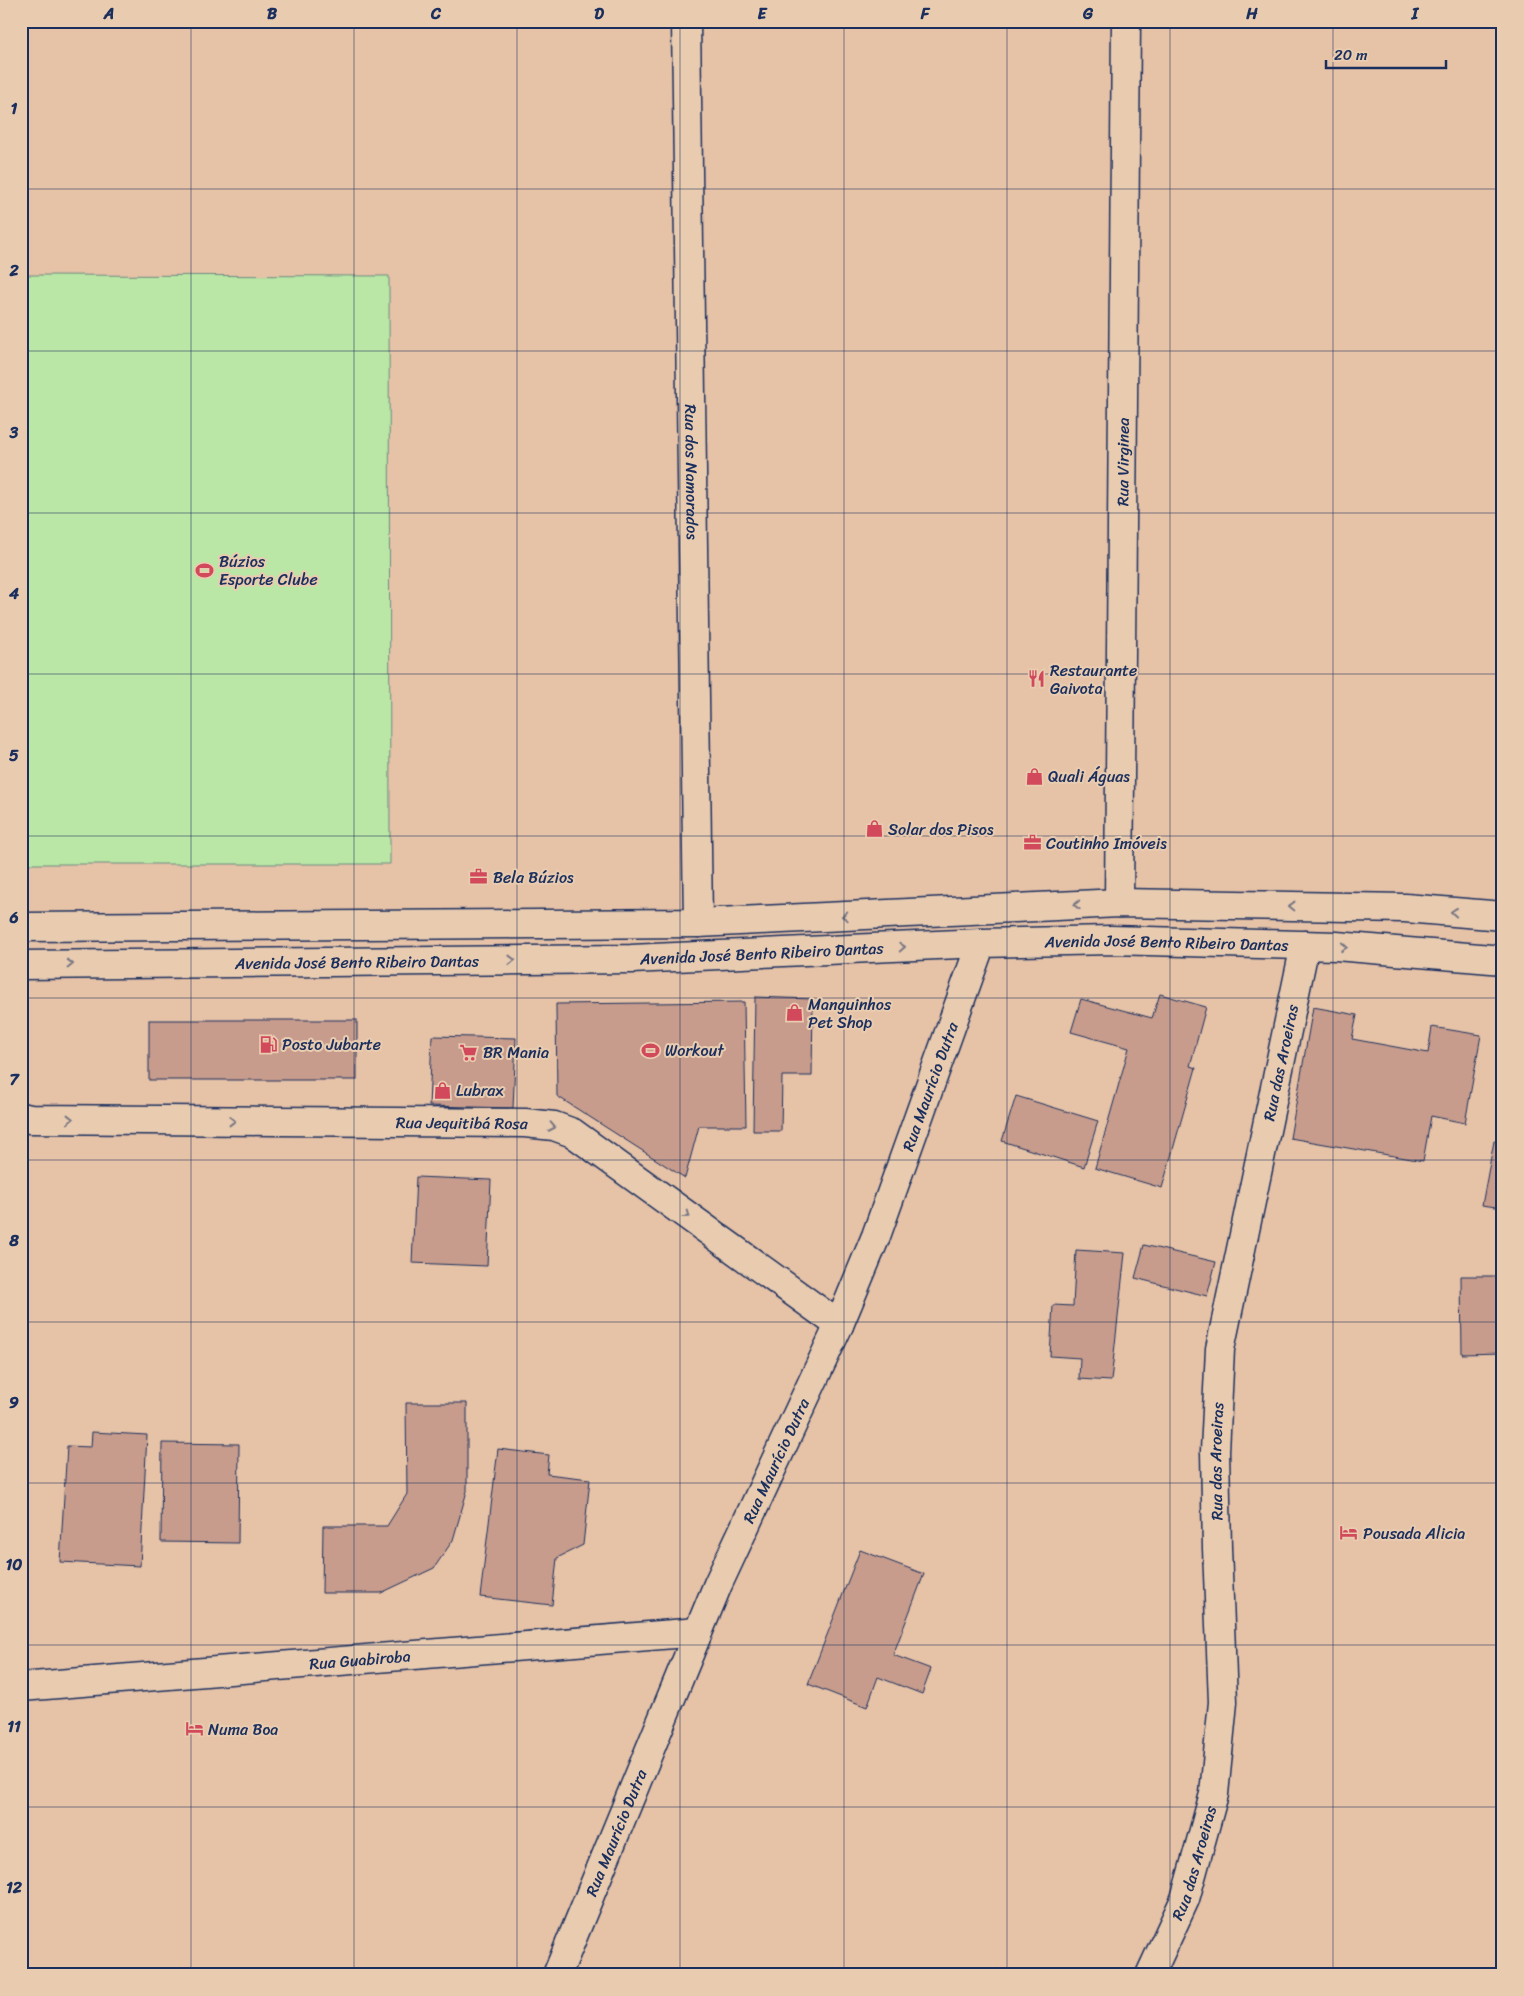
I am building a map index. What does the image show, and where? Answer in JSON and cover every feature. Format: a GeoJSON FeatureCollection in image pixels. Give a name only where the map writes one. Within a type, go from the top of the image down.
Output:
{"type":"FeatureCollection","features":[{"type":"Feature","properties":{"kind":"street","name":"Rua dos Namorados"},"geometry":{"type":"LineString","coordinates":[[686,21],[698,923]]}},
{"type":"Feature","properties":{"kind":"street","name":"Rua Virginea"},"geometry":{"type":"LineString","coordinates":[[1119,903],[1126,21]]}},
{"type":"Feature","properties":{"kind":"street","name":"Avenida José Bento Ribeiro Dantas"},"geometry":{"type":"LineString","coordinates":[[21,928],[698,923],[1119,903],[1405,908],[1503,916]]}},
{"type":"Feature","properties":{"kind":"street","name":"Avenida José Bento Ribeiro Dantas"},"geometry":{"type":"LineString","coordinates":[[21,965],[631,959],[981,943],[1111,940],[1305,945],[1503,960]]}},
{"type":"Feature","properties":{"kind":"street","name":"Rua Maurício Dutra"},"geometry":{"type":"LineString","coordinates":[[557,1975],[698,1632],[839,1325],[876,1236],[981,943]]}},
{"type":"Feature","properties":{"kind":"street","name":"Rua das Aroeiras"},"geometry":{"type":"LineString","coordinates":[[1150,1975],[1185,1898],[1214,1794],[1222,1702],[1215,1452],[1220,1349],[1305,945]]}},
{"type":"Feature","properties":{"kind":"street","name":"Rua Jequitibá Rosa"},"geometry":{"type":"LineString","coordinates":[[21,1116],[40,1119],[526,1123],[554,1126],[573,1133],[839,1325]]}},
{"type":"Feature","properties":{"kind":"street","name":"Rua Guabiroba"},"geometry":{"type":"LineString","coordinates":[[21,1687],[698,1632]]}},
{"type":"Feature","properties":{"kind":"green space","name":"Búzios Esporte Clube"},"geometry":{"type":"Polygon","coordinates":[[[21,275],[389,276],[390,864],[21,864],[21,275]]]}},
{"type":"Feature","properties":{"kind":"building"},"geometry":{"type":"Polygon","coordinates":[[[1160,994],[1206,1007],[1190,1066],[1196,1068],[1162,1188],[1095,1168],[1129,1048],[1071,1032],[1081,999],[1152,1018],[1160,994]]]}},
{"type":"Feature","properties":{"kind":"building"},"geometry":{"type":"Polygon","coordinates":[[[755,997],[813,999],[812,1076],[782,1076],[781,1131],[753,1131],[755,997]]]}},
{"type":"Feature","properties":{"kind":"building","name":"Workout"},"geometry":{"type":"Polygon","coordinates":[[[744,1002],[746,1126],[699,1126],[685,1178],[557,1096],[556,1004],[744,1002]]]}},
{"type":"Feature","properties":{"kind":"building"},"geometry":{"type":"Polygon","coordinates":[[[1313,1007],[1357,1015],[1352,1039],[1428,1053],[1432,1027],[1481,1035],[1465,1123],[1431,1116],[1423,1161],[1290,1138],[1313,1007]]]}},
{"type":"Feature","properties":{"kind":"building"},"geometry":{"type":"Polygon","coordinates":[[[149,1020],[357,1020],[357,1080],[149,1080],[149,1020]]]}},
{"type":"Feature","properties":{"kind":"building"},"geometry":{"type":"Polygon","coordinates":[[[432,1036],[516,1038],[513,1108],[429,1106],[432,1036]]]}},
{"type":"Feature","properties":{"kind":"building"},"geometry":{"type":"Polygon","coordinates":[[[1016,1096],[1098,1121],[1084,1167],[1002,1141],[1016,1096]]]}},
{"type":"Feature","properties":{"kind":"building"},"geometry":{"type":"Polygon","coordinates":[[[1494,1141],[1503,1143],[1503,1208],[1482,1205],[1494,1141]]]}},
{"type":"Feature","properties":{"kind":"building"},"geometry":{"type":"Polygon","coordinates":[[[416,1177],[491,1180],[487,1266],[412,1263],[416,1177]]]}},
{"type":"Feature","properties":{"kind":"building"},"geometry":{"type":"Polygon","coordinates":[[[1144,1245],[1216,1262],[1207,1296],[1135,1278],[1144,1245]]]}},
{"type":"Feature","properties":{"kind":"building"},"geometry":{"type":"Polygon","coordinates":[[[1076,1250],[1125,1253],[1111,1381],[1079,1379],[1080,1358],[1050,1356],[1053,1305],[1073,1306],[1076,1250]]]}},
{"type":"Feature","properties":{"kind":"building"},"geometry":{"type":"Polygon","coordinates":[[[1461,1276],[1503,1276],[1503,1353],[1462,1354],[1461,1276]]]}},
{"type":"Feature","properties":{"kind":"building"},"geometry":{"type":"Polygon","coordinates":[[[406,1403],[467,1403],[467,1491],[453,1540],[434,1568],[381,1593],[322,1593],[323,1526],[387,1526],[407,1494],[406,1403]]]}},
{"type":"Feature","properties":{"kind":"building"},"geometry":{"type":"Polygon","coordinates":[[[92,1432],[147,1435],[140,1566],[60,1562],[67,1446],[91,1447],[92,1432]]]}},
{"type":"Feature","properties":{"kind":"building"},"geometry":{"type":"Polygon","coordinates":[[[162,1443],[239,1444],[238,1543],[161,1542],[162,1443]]]}},
{"type":"Feature","properties":{"kind":"building"},"geometry":{"type":"Polygon","coordinates":[[[498,1449],[549,1455],[547,1474],[590,1479],[583,1545],[557,1558],[552,1605],[480,1597],[498,1449]]]}},
{"type":"Feature","properties":{"kind":"building"},"geometry":{"type":"Polygon","coordinates":[[[860,1550],[924,1574],[893,1655],[931,1669],[922,1694],[878,1677],[867,1707],[808,1684],[860,1550]]]}},
{"type":"Feature","properties":{"kind":"place","name":"Búzios Esporte Clube"},"geometry":{"type":"Point","coordinates":[205,570]}},
{"type":"Feature","properties":{"kind":"place","name":"Restaurante Gaivota"},"geometry":{"type":"Point","coordinates":[1036,679]}},
{"type":"Feature","properties":{"kind":"place","name":"Quali Águas"},"geometry":{"type":"Point","coordinates":[1034,776]}},
{"type":"Feature","properties":{"kind":"place","name":"Solar dos Pisos"},"geometry":{"type":"Point","coordinates":[874,829]}},
{"type":"Feature","properties":{"kind":"place","name":"Coutinho Imóveis"},"geometry":{"type":"Point","coordinates":[1032,843]}},
{"type":"Feature","properties":{"kind":"place","name":"Bela Búzios"},"geometry":{"type":"Point","coordinates":[479,877]}},
{"type":"Feature","properties":{"kind":"place","name":"Manguinhos Pet Shop"},"geometry":{"type":"Point","coordinates":[794,1013]}},
{"type":"Feature","properties":{"kind":"place","name":"Posto Jubarte"},"geometry":{"type":"Point","coordinates":[268,1044]}},
{"type":"Feature","properties":{"kind":"place","name":"Workout"},"geometry":{"type":"Point","coordinates":[651,1050]}},
{"type":"Feature","properties":{"kind":"place","name":"BR Mania"},"geometry":{"type":"Point","coordinates":[469,1052]}},
{"type":"Feature","properties":{"kind":"place","name":"Lubrax"},"geometry":{"type":"Point","coordinates":[442,1090]}},
{"type":"Feature","properties":{"kind":"place","name":"Pousada Alicia"},"geometry":{"type":"Point","coordinates":[1349,1533]}},
{"type":"Feature","properties":{"kind":"place","name":"Numa Boa"},"geometry":{"type":"Point","coordinates":[194,1729]}}]}
